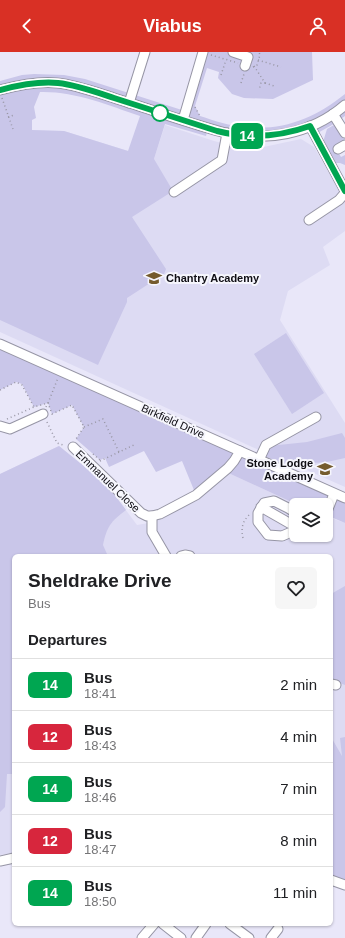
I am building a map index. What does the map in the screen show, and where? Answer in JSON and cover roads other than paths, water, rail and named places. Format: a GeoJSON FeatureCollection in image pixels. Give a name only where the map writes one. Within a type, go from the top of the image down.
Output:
{"type":"FeatureCollection","features":[{"type":"Feature","properties":{"kind":"street"},"geometry":{"type":"LineString","coordinates":[[129,102],[145,52]]}},
{"type":"Feature","properties":{"kind":"street"},"geometry":{"type":"LineString","coordinates":[[183,120],[204,52]]}},
{"type":"Feature","properties":{"kind":"street"},"geometry":{"type":"LineString","coordinates":[[233,52],[249,60]]}},
{"type":"Feature","properties":{"kind":"street"},"geometry":{"type":"LineString","coordinates":[[0,91],[26,84],[57,83],[82,88],[129,102],[227,134],[245,136],[271,136],[310,126],[333,114],[345,105]]}},
{"type":"Feature","properties":{"kind":"street"},"geometry":{"type":"LineString","coordinates":[[333,114],[345,133]]}},
{"type":"Feature","properties":{"kind":"street"},"geometry":{"type":"LineString","coordinates":[[308,220],[339,200],[345,192],[310,126]]}},
{"type":"Feature","properties":{"kind":"street"},"geometry":{"type":"LineString","coordinates":[[174,192],[222,160],[227,134]]}},
{"type":"Feature","properties":{"kind":"street","name":"Birkfield Drive"},"geometry":{"type":"LineString","coordinates":[[0,344],[345,498]]}},
{"type":"Feature","properties":{"kind":"street"},"geometry":{"type":"LineString","coordinates":[[0,426],[10,429],[43,414]]}},
{"type":"Feature","properties":{"kind":"street"},"geometry":{"type":"LineString","coordinates":[[259,460],[266,445],[316,417]]}},
{"type":"Feature","properties":{"kind":"street","name":"Emmanuel Close"},"geometry":{"type":"LineString","coordinates":[[74,443],[97,464],[141,513],[146,516],[160,514],[196,495],[228,468],[240,451]]}},
{"type":"Feature","properties":{"kind":"street"},"geometry":{"type":"LineString","coordinates":[[332,498],[334,494]]}},
{"type":"Feature","properties":{"kind":"street"},"geometry":{"type":"LineString","coordinates":[[289,509],[274,501],[264,503],[260,510],[258,522],[268,535],[282,536],[289,533]]}},
{"type":"Feature","properties":{"kind":"street"},"geometry":{"type":"LineString","coordinates":[[260,510],[289,524]]}},
{"type":"Feature","properties":{"kind":"street"},"geometry":{"type":"LineString","coordinates":[[152,516],[152,532],[165,554]]}},
{"type":"Feature","properties":{"kind":"street"},"geometry":{"type":"LineString","coordinates":[[0,861],[12,858]]}},
{"type":"Feature","properties":{"kind":"street"},"geometry":{"type":"LineString","coordinates":[[333,881],[345,885]]}},
{"type":"Feature","properties":{"kind":"street"},"geometry":{"type":"LineString","coordinates":[[142,938],[152,926]]}},
{"type":"Feature","properties":{"kind":"street"},"geometry":{"type":"LineString","coordinates":[[166,926],[181,938]]}},
{"type":"Feature","properties":{"kind":"street"},"geometry":{"type":"LineString","coordinates":[[196,938],[205,926]]}},
{"type":"Feature","properties":{"kind":"street"},"geometry":{"type":"LineString","coordinates":[[233,926],[249,938]]}},
{"type":"Feature","properties":{"kind":"street"},"geometry":{"type":"LineString","coordinates":[[271,938],[278,929]]}},
{"type":"Feature","properties":{"kind":"place","name":"Chantry Academy"},"geometry":{"type":"Point","coordinates":[154,278]}},
{"type":"Feature","properties":{"kind":"place","name":"Stone Lodge Academy"},"geometry":{"type":"Point","coordinates":[325,469]}}]}
